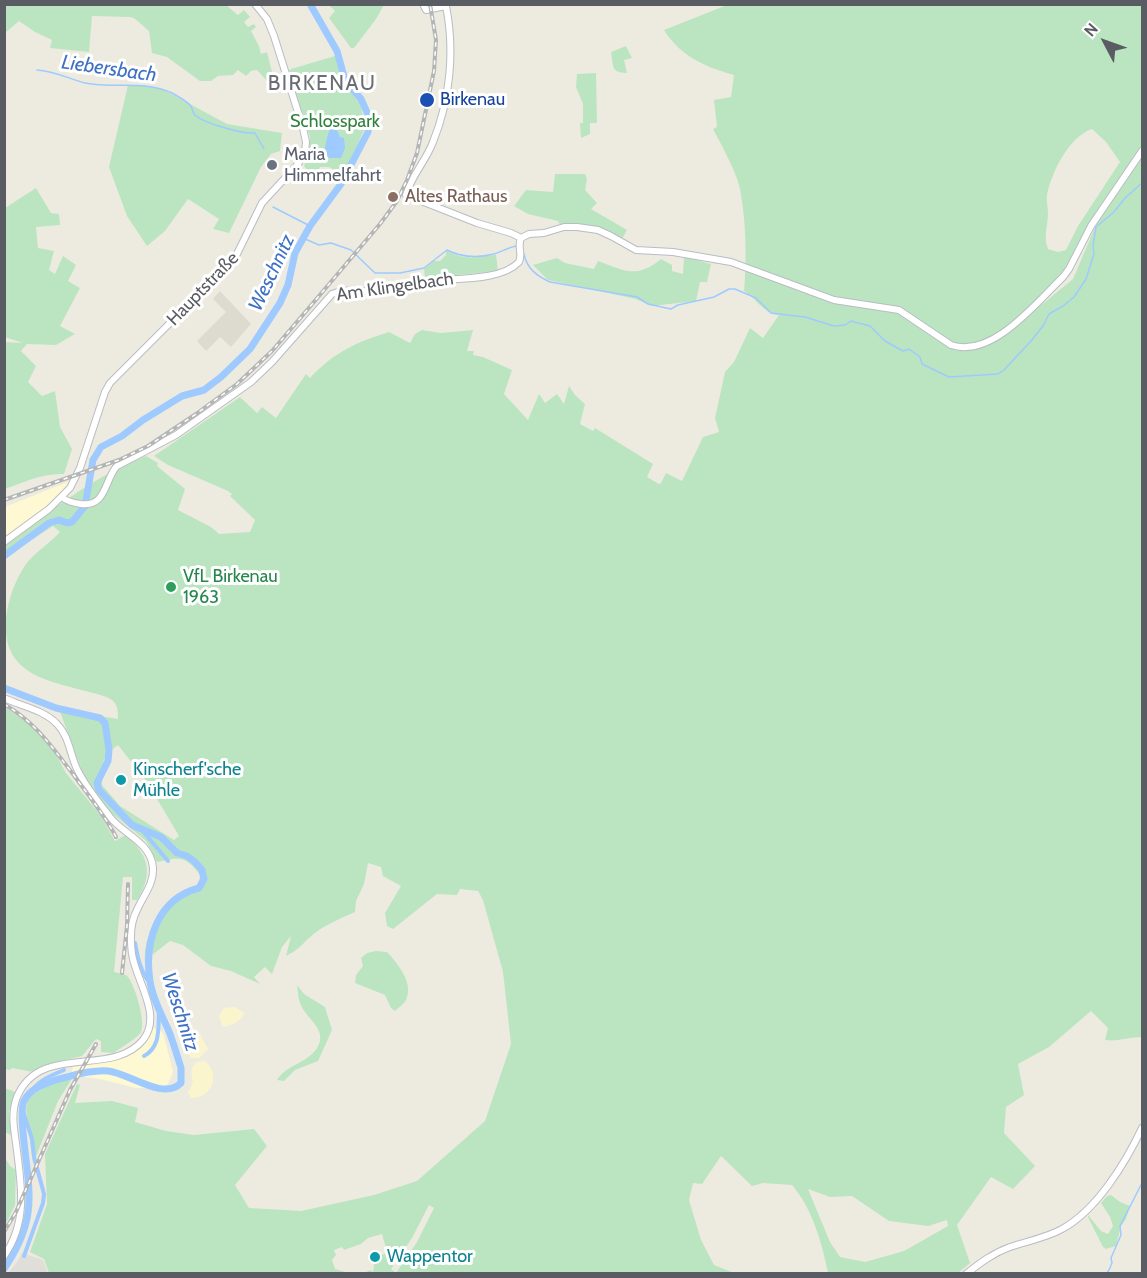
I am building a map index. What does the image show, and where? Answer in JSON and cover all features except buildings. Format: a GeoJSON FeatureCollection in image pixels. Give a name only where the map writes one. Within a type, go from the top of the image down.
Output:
{"type":"FeatureCollection","features":[{"type":"Feature","properties":{"kind":"main road","name":"Hauptstraße"},"geometry":{"type":"LineString","coordinates":[[71,499],[110,383],[230,264],[243,244],[262,203],[298,164],[305,152],[306,142],[303,128],[274,36],[267,20],[255,4]]}},
{"type":"Feature","properties":{"kind":"main road"},"geometry":{"type":"LineString","coordinates":[[424,7],[446,6],[450,24],[449,82],[433,144],[406,195],[477,223],[511,233],[520,243],[526,235],[544,234],[570,227],[598,230],[636,250],[673,252],[731,262],[834,300],[880,306],[906,314],[944,342],[958,348],[976,347],[999,337],[1070,269],[1091,226],[1143,151]]}},
{"type":"Feature","properties":{"kind":"main road","name":"Am Klingelbach"},"geometry":{"type":"LineString","coordinates":[[71,499],[91,503],[103,494],[112,471],[117,466],[167,441],[240,390],[272,362],[332,294],[342,291],[386,290],[426,281],[486,276],[507,271],[517,265],[521,259],[520,243]]}},
{"type":"Feature","properties":{"kind":"main road"},"geometry":{"type":"LineString","coordinates":[[4,542],[71,499]]}},
{"type":"Feature","properties":{"kind":"main road"},"geometry":{"type":"LineString","coordinates":[[4,698],[48,716],[57,724],[64,734],[84,781],[114,822],[146,848],[151,858],[153,871],[151,883],[133,920],[131,938],[133,962],[151,1015],[150,1026],[142,1041],[126,1052],[48,1068],[33,1076],[21,1089],[15,1104],[13,1120],[19,1166],[20,1224],[17,1235],[4,1256]]}},
{"type":"Feature","properties":{"kind":"main road"},"geometry":{"type":"LineString","coordinates":[[966,1274],[997,1253],[1052,1234],[1076,1220],[1102,1193],[1143,1128]]}},
{"type":"Feature","properties":{"kind":"shaded area"},"geometry":{"type":"Polygon","coordinates":[[[220,291],[251,324],[231,347],[220,337],[206,351],[197,341],[226,312],[213,299],[220,291]]]}},
{"type":"Feature","properties":{"kind":"shaded area"},"geometry":{"type":"Polygon","coordinates":[[[70,481],[55,500],[5,537],[5,507],[70,481]]]}},
{"type":"Feature","properties":{"kind":"shaded area"},"geometry":{"type":"Polygon","coordinates":[[[154,1028],[162,1032],[164,1036],[173,1072],[168,1084],[161,1087],[136,1088],[71,1075],[73,1066],[125,1056],[144,1045],[154,1028]]]}},
{"type":"Feature","properties":{"kind":"shaded area"},"geometry":{"type":"Polygon","coordinates":[[[22,1253],[43,1260],[48,1273],[8,1273],[22,1253]]]}},
{"type":"Feature","properties":{"kind":"green space"},"geometry":{"type":"Polygon","coordinates":[[[5,4],[226,5],[238,15],[244,10],[250,17],[244,22],[248,27],[254,24],[256,27],[251,31],[261,54],[267,52],[274,80],[268,82],[257,70],[251,71],[246,76],[238,70],[233,75],[218,76],[211,81],[200,81],[167,57],[152,53],[149,31],[134,18],[129,17],[92,16],[89,52],[50,48],[52,40],[19,21],[5,33],[5,4]]]}},
{"type":"Feature","properties":{"kind":"green space"},"geometry":{"type":"Polygon","coordinates":[[[329,5],[384,5],[354,48],[351,48],[329,18],[335,11],[329,5]]]}},
{"type":"Feature","properties":{"kind":"green space"},"geometry":{"type":"Polygon","coordinates":[[[727,5],[1142,5],[1142,146],[1063,271],[1007,333],[1073,279],[1096,225],[1142,155],[1142,1037],[1105,1040],[1108,1028],[1091,1011],[1049,1047],[1018,1064],[1024,1095],[1006,1107],[1004,1133],[1035,1166],[1013,1189],[991,1177],[957,1225],[970,1263],[958,1273],[828,1273],[815,1226],[805,1204],[792,1185],[763,1183],[752,1186],[721,1156],[702,1184],[693,1183],[689,1200],[701,1240],[714,1265],[734,1273],[396,1273],[364,1273],[370,1270],[373,1272],[375,1259],[387,1252],[382,1234],[344,1250],[342,1247],[334,1250],[336,1255],[332,1260],[335,1269],[349,1273],[49,1273],[44,1259],[30,1252],[47,1204],[45,1154],[77,1084],[80,1085],[75,1103],[112,1101],[138,1108],[135,1122],[166,1131],[194,1135],[254,1129],[267,1146],[235,1185],[249,1208],[301,1211],[374,1195],[417,1181],[485,1121],[511,1044],[503,972],[483,900],[478,891],[460,889],[457,895],[437,894],[393,929],[387,926],[385,913],[401,886],[383,876],[381,867],[368,863],[364,884],[356,901],[355,912],[319,930],[286,956],[291,936],[282,947],[272,974],[265,967],[254,977],[260,984],[231,971],[211,966],[183,945],[170,941],[152,955],[152,981],[146,970],[145,952],[152,927],[166,907],[199,886],[200,875],[182,859],[157,862],[146,841],[109,811],[84,776],[59,709],[118,719],[114,702],[109,698],[48,681],[36,675],[16,659],[9,648],[6,616],[16,582],[27,562],[60,532],[53,526],[5,557],[4,545],[90,484],[146,456],[158,463],[157,466],[185,489],[178,510],[211,527],[219,534],[250,532],[255,520],[230,496],[232,494],[168,465],[154,456],[240,397],[257,413],[262,407],[276,418],[306,374],[310,378],[328,361],[346,349],[389,332],[410,343],[415,334],[422,330],[441,333],[473,330],[467,351],[474,351],[473,355],[512,370],[504,394],[528,420],[539,394],[545,403],[557,394],[564,404],[569,386],[585,404],[580,424],[593,431],[595,428],[653,464],[647,477],[659,484],[666,473],[682,481],[703,437],[719,432],[715,418],[725,372],[734,362],[750,328],[763,338],[779,315],[769,312],[744,291],[744,214],[740,189],[713,129],[717,127],[714,100],[731,97],[734,75],[713,68],[686,54],[664,30],[727,5]],[[1092,129],[1069,147],[1057,166],[1047,195],[1047,245],[1048,249],[1058,252],[1066,250],[1078,226],[1120,162],[1106,142],[1092,129]],[[118,745],[103,762],[102,785],[120,806],[174,840],[179,836],[147,782],[118,745]],[[808,1189],[830,1242],[840,1257],[865,1262],[904,1251],[948,1226],[947,1220],[928,1226],[889,1221],[852,1196],[830,1197],[808,1189]],[[429,1205],[412,1238],[391,1269],[396,1273],[417,1242],[434,1208],[429,1205]]]}},
{"type":"Feature","properties":{"kind":"green space"},"geometry":{"type":"Polygon","coordinates":[[[626,46],[632,58],[624,60],[627,73],[615,70],[611,52],[626,46]]]}},
{"type":"Feature","properties":{"kind":"green space","name":"Schlosspark"},"geometry":{"type":"Polygon","coordinates":[[[335,56],[343,80],[360,104],[364,130],[347,169],[341,173],[329,167],[320,167],[314,179],[304,166],[310,149],[310,137],[289,71],[335,56]]]}},
{"type":"Feature","properties":{"kind":"green space"},"geometry":{"type":"Polygon","coordinates":[[[596,73],[597,123],[590,123],[590,134],[581,138],[580,123],[583,123],[583,104],[576,87],[577,74],[596,73]]]}},
{"type":"Feature","properties":{"kind":"green space"},"geometry":{"type":"Polygon","coordinates":[[[128,85],[143,85],[164,90],[227,124],[282,133],[280,151],[271,154],[261,167],[229,233],[213,229],[219,219],[188,199],[165,231],[147,246],[127,216],[109,167],[128,85]]]}},
{"type":"Feature","properties":{"kind":"green space"},"geometry":{"type":"Polygon","coordinates":[[[555,174],[585,174],[587,179],[585,190],[597,203],[591,209],[627,230],[622,239],[597,228],[561,226],[558,221],[528,214],[514,206],[526,190],[553,192],[555,174]]]}},
{"type":"Feature","properties":{"kind":"green space"},"geometry":{"type":"Polygon","coordinates":[[[36,188],[51,213],[59,214],[60,225],[36,227],[38,248],[54,251],[49,270],[55,274],[63,256],[76,265],[68,281],[80,288],[60,326],[75,334],[56,345],[27,344],[21,351],[36,366],[28,382],[42,396],[55,391],[60,427],[72,449],[64,474],[41,476],[5,489],[5,342],[23,343],[5,337],[5,208],[36,188]]]}},
{"type":"Feature","properties":{"kind":"green space"},"geometry":{"type":"Polygon","coordinates":[[[446,250],[465,257],[496,255],[498,271],[425,278],[424,269],[434,261],[440,261],[446,255],[446,250]]]}},
{"type":"Feature","properties":{"kind":"green space"},"geometry":{"type":"Polygon","coordinates":[[[684,257],[711,264],[707,282],[700,282],[696,301],[652,306],[636,299],[548,280],[533,265],[557,258],[565,263],[594,269],[598,261],[624,270],[637,271],[661,259],[672,265],[672,271],[683,274],[684,257]]]}},
{"type":"Feature","properties":{"kind":"green space"},"geometry":{"type":"Polygon","coordinates":[[[5,707],[32,726],[56,755],[66,773],[101,816],[115,841],[125,835],[133,842],[144,857],[147,873],[146,882],[137,900],[132,900],[132,877],[123,877],[114,972],[126,975],[130,980],[141,1012],[141,1032],[114,1053],[101,1052],[101,1041],[96,1039],[82,1056],[56,1062],[33,1072],[5,1069],[5,707]]]}},
{"type":"Feature","properties":{"kind":"green space"},"geometry":{"type":"Polygon","coordinates":[[[387,952],[400,968],[408,987],[406,1000],[395,1011],[391,1008],[385,995],[355,983],[356,975],[363,966],[361,958],[367,953],[387,952]]]}},
{"type":"Feature","properties":{"kind":"green space"},"geometry":{"type":"Polygon","coordinates":[[[297,985],[304,994],[325,1007],[332,1030],[318,1061],[295,1070],[284,1081],[277,1080],[285,1071],[314,1052],[319,1045],[319,1032],[300,1003],[297,985]]]}},
{"type":"Feature","properties":{"kind":"green space"},"geometry":{"type":"Polygon","coordinates":[[[73,1077],[58,1101],[33,1164],[26,1109],[28,1098],[50,1084],[73,1077]]]}},
{"type":"Feature","properties":{"kind":"green space"},"geometry":{"type":"Polygon","coordinates":[[[5,1088],[15,1092],[9,1111],[11,1135],[5,1132],[5,1088]]]}},
{"type":"Feature","properties":{"kind":"green space"},"geometry":{"type":"Polygon","coordinates":[[[4,1156],[10,1166],[16,1170],[15,1205],[5,1226],[4,1156]]]}},
{"type":"Feature","properties":{"kind":"green space"},"geometry":{"type":"Polygon","coordinates":[[[1111,1195],[1130,1206],[1121,1226],[1116,1246],[1106,1249],[1088,1215],[1101,1231],[1108,1234],[1113,1226],[1101,1203],[1111,1195]]]}},
{"type":"Feature","properties":{"kind":"sand"},"geometry":{"type":"Polygon","coordinates":[[[235,1007],[244,1013],[243,1016],[236,1023],[223,1027],[219,1016],[224,1008],[235,1007]]]}},
{"type":"Feature","properties":{"kind":"sand"},"geometry":{"type":"Polygon","coordinates":[[[192,1028],[198,1031],[208,1049],[199,1058],[191,1058],[179,1039],[192,1028]]]}},
{"type":"Feature","properties":{"kind":"sand"},"geometry":{"type":"Polygon","coordinates":[[[205,1061],[213,1073],[212,1085],[204,1094],[191,1098],[188,1093],[193,1082],[192,1068],[197,1062],[205,1061]]]}},
{"type":"Feature","properties":{"kind":"water"},"geometry":{"type":"Polygon","coordinates":[[[330,125],[335,125],[340,137],[344,138],[345,148],[341,158],[326,158],[325,146],[330,125]]]}},
{"type":"Feature","properties":{"kind":"waterway","name":"Weschnitz"},"geometry":{"type":"LineString","coordinates":[[4,556],[49,523],[59,520],[72,522],[85,506],[93,460],[101,447],[122,436],[182,396],[204,390],[221,377],[250,349],[280,303],[288,285],[295,253],[310,226],[341,184],[368,132],[369,117],[361,99],[345,80],[337,51],[310,4]]}},
{"type":"Feature","properties":{"kind":"waterway","name":"Liebersbach"},"geometry":{"type":"LineString","coordinates":[[37,70],[96,85],[161,89],[187,102],[194,114],[205,121],[232,130],[255,133],[264,149]]}},
{"type":"Feature","properties":{"kind":"waterway"},"geometry":{"type":"LineString","coordinates":[[524,254],[533,271],[550,282],[637,297],[648,304],[671,309],[735,289],[756,298],[771,313],[805,317],[834,326],[845,325],[851,321],[870,326],[885,341],[903,351],[909,349],[920,357],[922,364],[949,377],[998,374],[1031,341],[1049,314],[1074,297],[1086,279],[1094,254],[1096,227],[1142,183]]}},
{"type":"Feature","properties":{"kind":"waterway","name":"Liebersbach"},"geometry":{"type":"LineString","coordinates":[[273,207],[310,226]]}},
{"type":"Feature","properties":{"kind":"waterway"},"geometry":{"type":"LineString","coordinates":[[303,238],[319,245],[331,243],[351,250],[375,273],[400,273],[424,268],[447,250],[459,255],[476,257],[517,246]]}},
{"type":"Feature","properties":{"kind":"waterway","name":"Weschnitz"},"geometry":{"type":"LineString","coordinates":[[4,688],[56,708],[100,718],[105,723],[109,750],[108,761],[97,783],[99,790],[132,825],[161,837],[177,853],[194,861],[202,870],[204,879],[199,888],[185,894],[163,912],[156,924],[149,952],[151,987],[181,1068],[181,1083],[174,1088],[156,1088],[116,1073],[98,1071],[49,1082],[27,1096],[22,1115],[29,1207],[22,1236],[4,1269]]}},
{"type":"Feature","properties":{"kind":"waterway"},"geometry":{"type":"LineString","coordinates":[[142,830],[168,861]]}},
{"type":"Feature","properties":{"kind":"waterway"},"geometry":{"type":"LineString","coordinates":[[135,943],[138,959],[150,983]]}},
{"type":"Feature","properties":{"kind":"waterway"},"geometry":{"type":"LineString","coordinates":[[144,1056],[156,1042],[159,1011]]}},
{"type":"Feature","properties":{"kind":"waterway"},"geometry":{"type":"LineString","coordinates":[[28,1095],[44,1080],[64,1070]]}},
{"type":"Feature","properties":{"kind":"waterway"},"geometry":{"type":"LineString","coordinates":[[23,1111],[32,1139],[34,1157],[44,1194],[43,1203],[24,1256]]}},
{"type":"Feature","properties":{"kind":"waterway"},"geometry":{"type":"LineString","coordinates":[[1106,1274],[1121,1235],[1120,1226],[1142,1183]]}},
{"type":"Feature","properties":{"kind":"railway"},"geometry":{"type":"LineString","coordinates":[[4,500],[119,460],[148,446],[237,384],[272,351],[380,224],[397,201],[407,180],[417,153],[434,71],[436,40],[430,4]]}},
{"type":"Feature","properties":{"kind":"railway"},"geometry":{"type":"LineString","coordinates":[[4,704],[34,727],[50,745],[96,805],[116,837]]}},
{"type":"Feature","properties":{"kind":"railway"},"geometry":{"type":"LineString","coordinates":[[122,973],[127,926],[128,884]]}},
{"type":"Feature","properties":{"kind":"railway"},"geometry":{"type":"LineString","coordinates":[[4,1232],[16,1212],[70,1090],[96,1044]]}},
{"type":"Feature","properties":{"kind":"place","name":"Birkenau"},"geometry":{"type":"Point","coordinates":[427,100]}},
{"type":"Feature","properties":{"kind":"place","name":"Maria Himmelfahrt"},"geometry":{"type":"Point","coordinates":[272,165]}},
{"type":"Feature","properties":{"kind":"place","name":"Altes Rathaus"},"geometry":{"type":"Point","coordinates":[393,197]}},
{"type":"Feature","properties":{"kind":"place","name":"VfL Birkenau 1963"},"geometry":{"type":"Point","coordinates":[171,587]}},
{"type":"Feature","properties":{"kind":"place","name":"Kinscherf'sche Mühle"},"geometry":{"type":"Point","coordinates":[121,780]}},
{"type":"Feature","properties":{"kind":"place","name":"Wappentor"},"geometry":{"type":"Point","coordinates":[375,1257]}},
{"type":"Feature","properties":{"kind":"district","name":"BIRKENAU"},"geometry":{"type":"Point","coordinates":[322,84]}}]}
